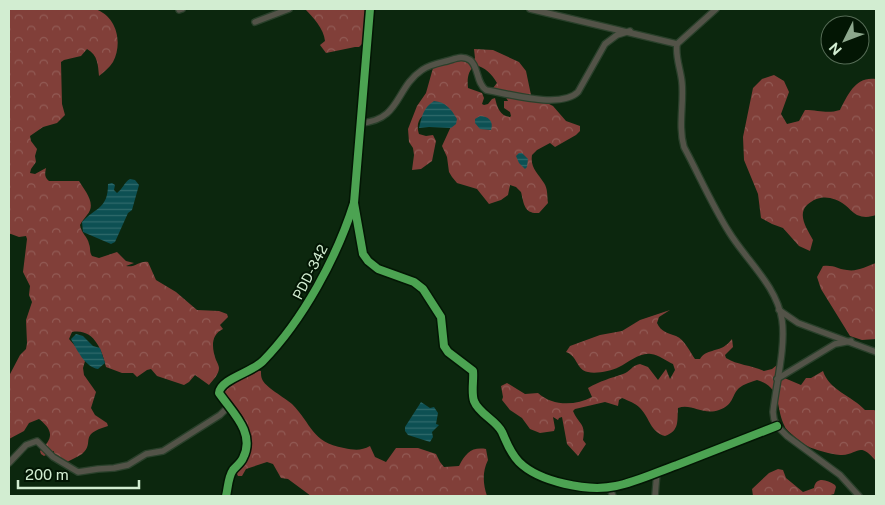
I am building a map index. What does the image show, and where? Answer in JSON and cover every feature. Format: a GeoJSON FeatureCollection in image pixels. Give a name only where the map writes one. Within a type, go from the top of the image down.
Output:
{"type":"FeatureCollection","features":[{"type":"Feature","properties":{"kind":"street"},"geometry":{"type":"LineString","coordinates":[[255,22],[290,9]]}},
{"type":"Feature","properties":{"kind":"street","name":"PDD-342"},"geometry":{"type":"LineString","coordinates":[[226,496],[231,474],[242,460],[246,451],[246,438],[243,426],[219,393],[219,388],[264,361],[300,316],[347,227],[354,203],[370,9]]}},
{"type":"Feature","properties":{"kind":"street"},"geometry":{"type":"LineString","coordinates":[[530,9],[630,31],[677,44]]}},
{"type":"Feature","properties":{"kind":"street"},"geometry":{"type":"LineString","coordinates":[[716,9],[677,44],[676,51],[682,84],[682,136],[684,147],[728,231],[771,292],[780,310],[782,322],[778,379],[773,412],[777,426],[787,436],[840,475],[859,496]]}},
{"type":"Feature","properties":{"kind":"street"},"geometry":{"type":"LineString","coordinates":[[360,123],[379,120],[386,115],[421,70],[458,58],[465,58],[471,61],[480,84],[486,90],[553,101],[574,97],[605,44],[617,35],[630,31]]}},
{"type":"Feature","properties":{"kind":"street"},"geometry":{"type":"LineString","coordinates":[[354,203],[363,254],[378,269],[414,282],[428,296],[441,317],[444,346],[448,352],[473,371],[473,399],[477,407],[501,430],[510,451],[531,472],[545,478],[581,486],[616,486],[777,426]]}},
{"type":"Feature","properties":{"kind":"street"},"geometry":{"type":"LineString","coordinates":[[780,310],[798,323],[851,341],[876,352]]}},
{"type":"Feature","properties":{"kind":"street"},"geometry":{"type":"LineString","coordinates":[[778,379],[835,344],[851,341]]}},
{"type":"Feature","properties":{"kind":"street"},"geometry":{"type":"LineString","coordinates":[[9,463],[26,445],[37,441],[53,457],[78,472],[128,465],[146,454],[162,451],[220,415],[229,406]]}},
{"type":"Feature","properties":{"kind":"street"},"geometry":{"type":"LineString","coordinates":[[655,496],[657,472]]}},
{"type":"Feature","properties":{"kind":"street"},"geometry":{"type":"LineString","coordinates":[[609,487],[613,496]]}},
{"type":"Feature","properties":{"kind":"green space"},"geometry":{"type":"Polygon","coordinates":[[[9,9],[95,9],[113,24],[118,39],[118,47],[113,62],[99,76],[95,57],[87,49],[81,56],[61,62],[62,104],[65,115],[57,123],[43,127],[30,136],[37,149],[36,162],[30,173],[35,174],[46,168],[45,175],[49,181],[79,181],[87,193],[91,206],[90,211],[80,225],[92,256],[99,258],[117,252],[126,261],[134,263],[126,266],[148,262],[156,280],[176,292],[197,310],[219,311],[227,314],[228,317],[220,325],[223,329],[214,339],[214,351],[219,370],[209,385],[195,375],[184,385],[157,376],[151,369],[137,377],[133,373],[122,373],[106,367],[96,342],[86,333],[72,332],[69,339],[83,355],[85,361],[84,375],[96,392],[91,408],[95,415],[107,423],[108,426],[93,432],[86,450],[67,462],[54,456],[54,451],[44,456],[41,454],[40,451],[48,442],[50,434],[47,427],[39,419],[29,423],[24,431],[9,439],[9,376],[20,355],[26,349],[26,320],[32,302],[29,295],[30,286],[23,272],[26,236],[19,237],[9,234],[9,9]]]}},
{"type":"Feature","properties":{"kind":"green space"},"geometry":{"type":"Polygon","coordinates":[[[305,9],[369,9],[365,28],[366,40],[359,47],[326,53],[320,45],[325,41],[323,32],[315,19],[305,9]]]}},
{"type":"Feature","properties":{"kind":"green space"},"geometry":{"type":"Polygon","coordinates":[[[474,49],[493,50],[519,62],[526,71],[531,95],[553,106],[566,121],[580,126],[580,131],[576,135],[555,147],[550,143],[532,155],[533,167],[545,185],[547,193],[548,203],[539,213],[528,210],[524,204],[521,192],[516,187],[510,185],[508,195],[501,200],[489,204],[477,189],[457,183],[449,172],[447,157],[442,146],[453,122],[432,109],[418,122],[418,129],[419,134],[433,135],[436,141],[432,161],[421,169],[412,170],[414,155],[413,148],[409,142],[408,129],[417,106],[426,93],[433,68],[461,58],[473,61],[475,58],[474,49]],[[475,65],[469,72],[468,88],[482,93],[484,98],[482,104],[484,105],[495,98],[501,113],[510,117],[510,112],[504,108],[504,101],[508,101],[504,94],[493,88],[497,83],[495,80],[488,71],[475,65]]]}},
{"type":"Feature","properties":{"kind":"green space"},"geometry":{"type":"Polygon","coordinates":[[[774,75],[784,81],[789,92],[781,114],[787,124],[799,121],[805,110],[827,112],[840,110],[850,92],[858,83],[863,80],[876,79],[876,215],[862,217],[831,198],[821,198],[812,201],[804,209],[803,213],[804,222],[813,240],[810,251],[799,246],[783,228],[761,218],[758,194],[744,160],[743,137],[753,88],[762,79],[774,75]]]}},
{"type":"Feature","properties":{"kind":"green space"},"geometry":{"type":"Polygon","coordinates":[[[876,263],[876,339],[862,340],[850,336],[821,289],[817,277],[823,266],[851,270],[876,263]]]}},
{"type":"Feature","properties":{"kind":"green space"},"geometry":{"type":"Polygon","coordinates":[[[670,310],[659,317],[657,323],[663,330],[682,340],[695,359],[700,359],[705,354],[723,347],[732,339],[733,347],[725,355],[726,358],[735,362],[764,371],[772,369],[777,365],[782,377],[801,385],[806,378],[811,378],[823,371],[826,378],[835,388],[865,410],[876,411],[876,461],[866,451],[862,450],[838,455],[805,445],[785,427],[775,393],[771,388],[757,380],[739,388],[730,403],[719,410],[708,412],[688,407],[678,408],[675,428],[670,434],[665,436],[653,428],[638,406],[622,398],[619,400],[618,406],[605,402],[575,409],[573,411],[583,427],[583,440],[586,444],[578,456],[567,444],[562,417],[558,420],[553,417],[554,431],[540,433],[530,429],[522,418],[510,410],[502,400],[501,386],[507,383],[525,394],[538,393],[557,402],[578,402],[592,397],[588,388],[625,373],[640,364],[648,367],[658,380],[666,369],[670,379],[675,370],[673,364],[654,355],[643,354],[616,368],[604,372],[591,373],[581,369],[573,357],[566,352],[570,346],[600,335],[622,331],[640,320],[670,310]]]}},
{"type":"Feature","properties":{"kind":"green space"},"geometry":{"type":"Polygon","coordinates":[[[256,370],[261,371],[262,378],[267,385],[299,411],[318,437],[333,445],[354,450],[370,446],[375,457],[386,462],[396,448],[418,448],[436,454],[444,467],[459,466],[464,458],[473,450],[486,449],[488,460],[484,478],[487,496],[311,496],[288,479],[281,478],[273,464],[267,462],[246,469],[242,476],[238,476],[236,472],[245,458],[249,444],[248,429],[241,414],[225,396],[222,389],[225,385],[256,370]]]}},
{"type":"Feature","properties":{"kind":"green space"},"geometry":{"type":"Polygon","coordinates":[[[778,469],[783,470],[786,478],[803,492],[814,488],[819,480],[822,480],[835,485],[834,494],[827,496],[753,496],[752,489],[769,473],[778,469]]]}},
{"type":"Feature","properties":{"kind":"water"},"geometry":{"type":"Polygon","coordinates":[[[434,101],[445,104],[455,115],[457,119],[456,124],[451,128],[419,128],[425,109],[434,101]]]}},
{"type":"Feature","properties":{"kind":"water"},"geometry":{"type":"Polygon","coordinates":[[[480,116],[490,120],[492,124],[491,130],[480,129],[475,123],[475,119],[480,116]]]}},
{"type":"Feature","properties":{"kind":"water"},"geometry":{"type":"Polygon","coordinates":[[[522,153],[528,159],[525,169],[519,163],[516,156],[522,153]]]}},
{"type":"Feature","properties":{"kind":"water"},"geometry":{"type":"Polygon","coordinates":[[[130,179],[135,180],[139,185],[132,210],[128,213],[115,242],[111,244],[83,232],[82,222],[103,203],[106,198],[108,184],[112,183],[115,185],[114,190],[117,193],[130,179]]]}},
{"type":"Feature","properties":{"kind":"water"},"geometry":{"type":"Polygon","coordinates":[[[76,334],[83,336],[93,346],[100,348],[105,363],[98,369],[85,362],[79,353],[71,339],[76,334]]]}},
{"type":"Feature","properties":{"kind":"water"},"geometry":{"type":"Polygon","coordinates":[[[421,402],[430,408],[434,407],[438,413],[436,424],[439,425],[432,432],[433,437],[430,442],[408,435],[405,431],[405,427],[421,402]]]}},
{"type":"Feature","properties":{"kind":"cycle path"},"geometry":{"type":"LineString","coordinates":[[226,496],[230,476],[243,458],[247,440],[241,423],[219,393],[221,388],[263,361],[292,327],[328,266],[347,224],[354,203],[370,9]]}},
{"type":"Feature","properties":{"kind":"cycle path"},"geometry":{"type":"LineString","coordinates":[[354,203],[363,254],[378,269],[414,282],[423,289],[441,317],[444,346],[448,352],[473,371],[473,394],[476,406],[496,424],[516,459],[539,475],[564,484],[592,488],[616,486],[646,477],[777,426]]}}]}
